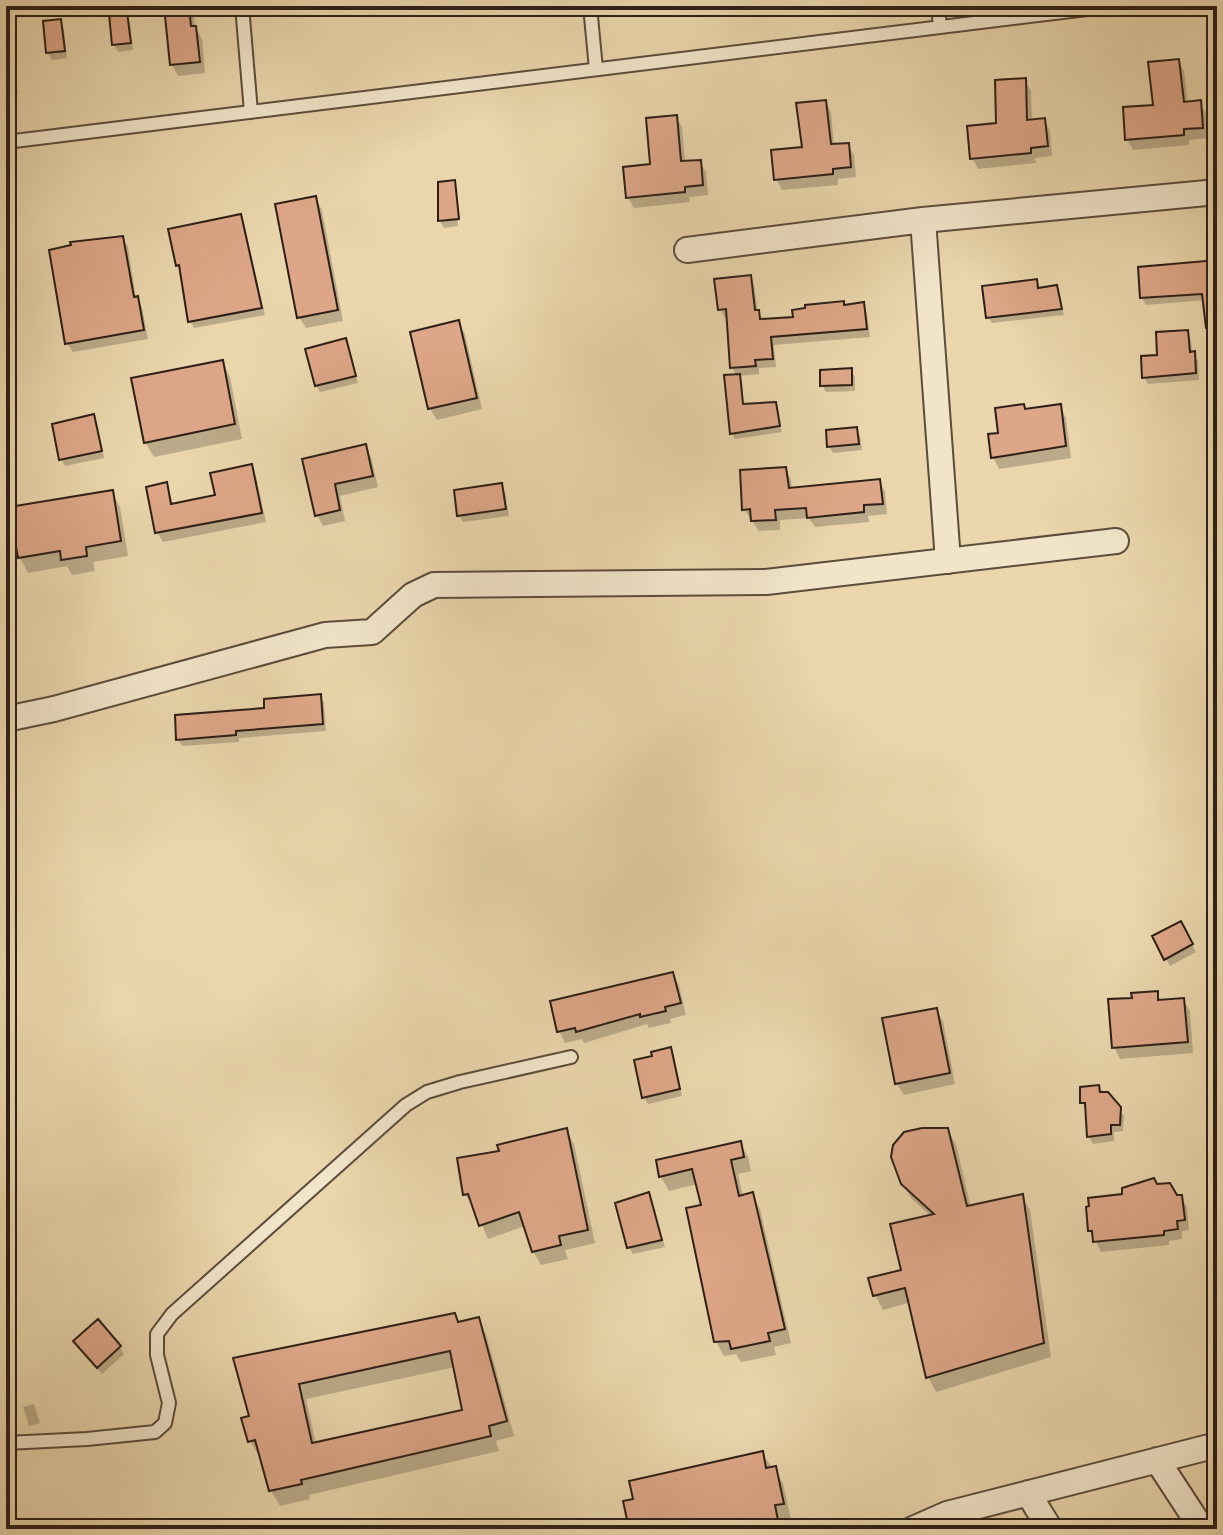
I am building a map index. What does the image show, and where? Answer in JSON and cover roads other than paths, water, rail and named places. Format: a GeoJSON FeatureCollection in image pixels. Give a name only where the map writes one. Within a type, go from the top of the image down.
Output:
{"type":"FeatureCollection","features":[{"type":"Feature","properties":{"kind":"street"},"geometry":{"type":"LineString","coordinates":[[687,250],[923,220],[1217,192]]}},
{"type":"Feature","properties":{"kind":"street"},"geometry":{"type":"LineString","coordinates":[[923,220],[948,561]]}},
{"type":"Feature","properties":{"kind":"street"},"geometry":{"type":"LineString","coordinates":[[6,719],[54,709],[325,635],[372,632],[413,595],[434,585],[766,582],[1116,541]]}},
{"type":"Feature","properties":{"kind":"street"},"geometry":{"type":"LineString","coordinates":[[913,1529],[947,1514],[1217,1445]]}},
{"type":"Feature","properties":{"kind":"street"},"geometry":{"type":"LineString","coordinates":[[1157,1460],[1202,1529]]}},
{"type":"Feature","properties":{"kind":"street"},"geometry":{"type":"LineString","coordinates":[[1028,1493],[1050,1529]]}},
{"type":"Feature","properties":{"kind":"lane"},"geometry":{"type":"LineString","coordinates":[[242,6],[251,112]]}},
{"type":"Feature","properties":{"kind":"lane"},"geometry":{"type":"LineString","coordinates":[[590,6],[596,69]]}},
{"type":"Feature","properties":{"kind":"lane"},"geometry":{"type":"LineString","coordinates":[[938,6],[940,27]]}},
{"type":"Feature","properties":{"kind":"lane"},"geometry":{"type":"LineString","coordinates":[[6,142],[1112,6]]}},
{"type":"Feature","properties":{"kind":"lane"},"geometry":{"type":"LineString","coordinates":[[6,1443],[155,1432],[165,1423],[169,1403],[157,1355],[157,1334],[172,1314],[406,1105],[427,1092],[571,1057]]}}]}
